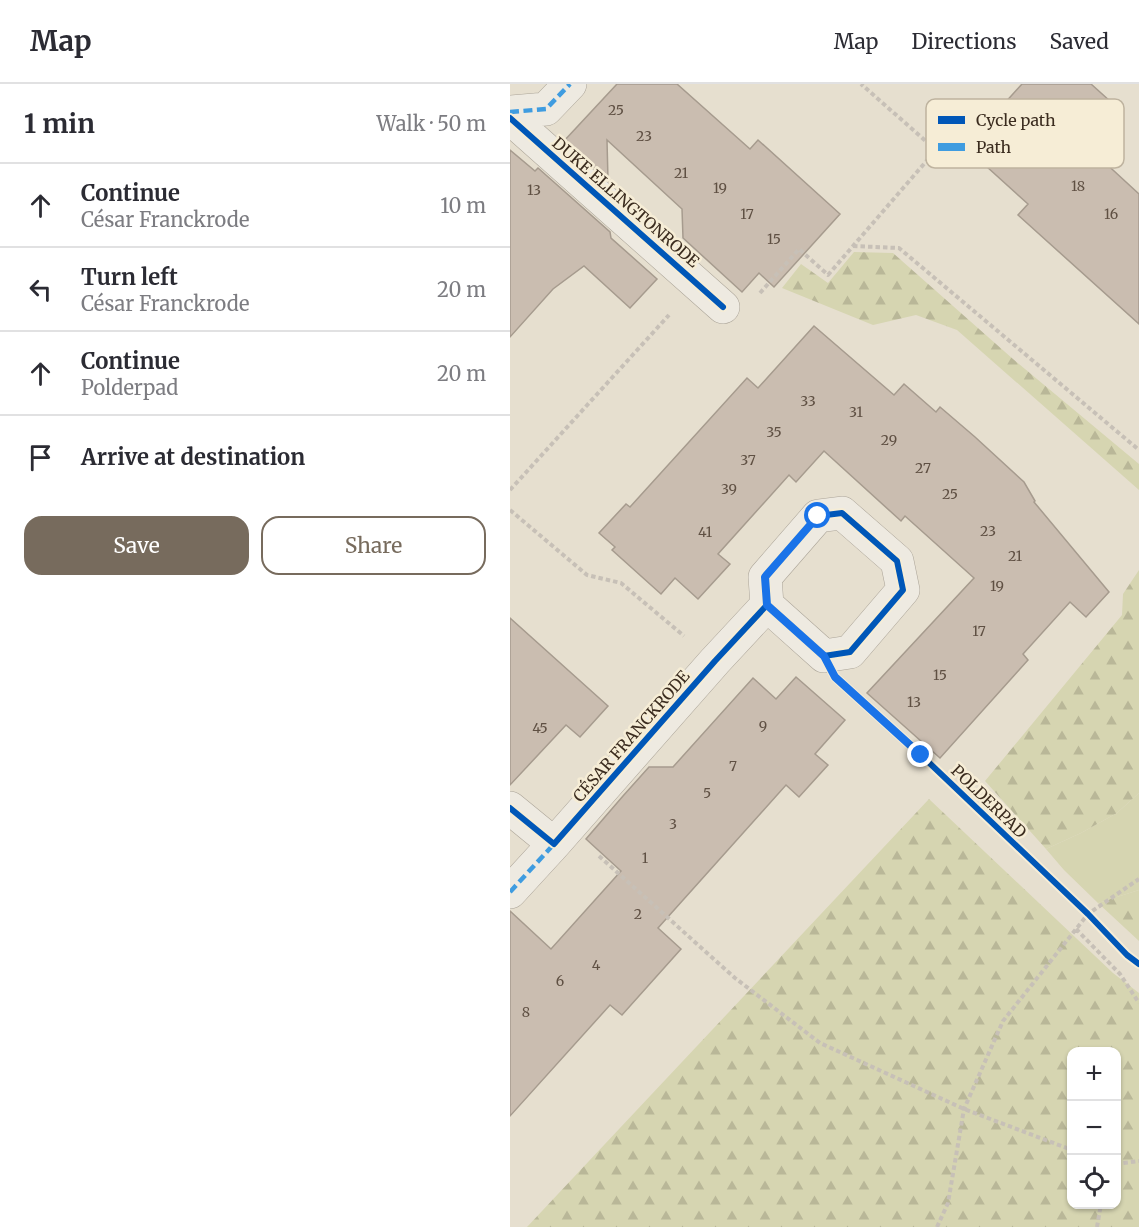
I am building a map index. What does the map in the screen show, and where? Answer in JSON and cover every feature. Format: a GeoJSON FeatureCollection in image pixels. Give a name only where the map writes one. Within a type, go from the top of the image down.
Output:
{"type":"FeatureCollection","features":[{"type":"Feature","properties":{"kind":"street"},"geometry":{"type":"LineString","coordinates":[[510,112],[546,109],[570,84]]}},
{"type":"Feature","properties":{"kind":"street","name":"DUKE ELLINGTONRODE"},"geometry":{"type":"LineString","coordinates":[[510,118],[723,307]]}},
{"type":"Feature","properties":{"kind":"street"},"geometry":{"type":"LineString","coordinates":[[842,513],[897,561],[903,590],[850,652],[824,656],[767,605],[765,577],[818,516],[842,513]]}},
{"type":"Feature","properties":{"kind":"street","name":"CÉSAR FRANCKRODE"},"geometry":{"type":"LineString","coordinates":[[510,892],[767,605]]}},
{"type":"Feature","properties":{"kind":"street"},"geometry":{"type":"LineString","coordinates":[[510,808],[561,836]]}},
{"type":"Feature","properties":{"kind":"path"},"geometry":{"type":"LineString","coordinates":[[861,84],[926,141]]}},
{"type":"Feature","properties":{"kind":"path"},"geometry":{"type":"LineString","coordinates":[[723,307],[736,319],[799,249],[828,275],[926,161]]}},
{"type":"Feature","properties":{"kind":"path"},"geometry":{"type":"LineString","coordinates":[[852,246],[899,248],[1139,450]]}},
{"type":"Feature","properties":{"kind":"path"},"geometry":{"type":"LineString","coordinates":[[510,490],[698,284]]}},
{"type":"Feature","properties":{"kind":"path"},"geometry":{"type":"LineString","coordinates":[[510,510],[587,575],[621,583],[715,661]]}},
{"type":"Feature","properties":{"kind":"path"},"geometry":{"type":"LineString","coordinates":[[561,836],[735,978],[820,1043],[964,1110],[1067,1149]]}},
{"type":"Feature","properties":{"kind":"path"},"geometry":{"type":"LineString","coordinates":[[937,1227],[948,1203],[964,1110],[1003,1021],[1088,914],[1139,879]]}},
{"type":"Feature","properties":{"kind":"path"},"geometry":{"type":"LineString","coordinates":[[1079,906],[1095,922]]}},
{"type":"Feature","properties":{"kind":"path"},"geometry":{"type":"LineString","coordinates":[[1076,929],[1120,975],[1139,1003]]}},
{"type":"Feature","properties":{"kind":"path"},"geometry":{"type":"LineString","coordinates":[[1121,1163],[1139,1161]]}},
{"type":"Feature","properties":{"kind":"path"},"geometry":{"type":"LineString","coordinates":[[1097,1227],[1100,1209]]}},
{"type":"Feature","properties":{"kind":"green space"},"geometry":{"type":"Polygon","coordinates":[[[854,252],[893,253],[1013,359],[1139,464],[1139,490],[957,330],[916,315],[873,325],[782,288],[801,264],[828,283],[854,252]]]}},
{"type":"Feature","properties":{"kind":"green space"},"geometry":{"type":"Polygon","coordinates":[[[1139,570],[1139,793],[1117,813],[1046,849],[985,781],[1122,615],[1123,594],[1139,570]]]}},
{"type":"Feature","properties":{"kind":"green space"},"geometry":{"type":"Polygon","coordinates":[[[1139,793],[1139,890],[1098,903],[1046,849],[1117,813],[1139,793]]]}},
{"type":"Feature","properties":{"kind":"green space"},"geometry":{"type":"Polygon","coordinates":[[[929,799],[1113,973],[1139,993],[1139,1227],[527,1227],[929,799]]]}},
{"type":"Feature","properties":{"kind":"green space"},"geometry":{"type":"Polygon","coordinates":[[[1139,890],[1139,941],[1098,903],[1139,890]]]}},
{"type":"Feature","properties":{"kind":"building"},"geometry":{"type":"Polygon","coordinates":[[[617,84],[677,84],[750,149],[758,140],[840,214],[774,287],[759,273],[742,292],[683,238],[682,209],[607,140],[608,180],[564,141],[617,84]]]}},
{"type":"Feature","properties":{"kind":"building"},"geometry":{"type":"Polygon","coordinates":[[[1022,84],[1091,84],[1108,99],[1008,99],[1022,84]]]}},
{"type":"Feature","properties":{"kind":"building"},"geometry":{"type":"Polygon","coordinates":[[[510,150],[535,171],[538,168],[610,232],[611,238],[657,279],[630,308],[584,266],[553,289],[510,337],[510,150]]]}},
{"type":"Feature","properties":{"kind":"building"},"geometry":{"type":"Polygon","coordinates":[[[988,168],[1111,168],[1139,194],[1139,324],[1018,215],[1028,204],[988,168]]]}},
{"type":"Feature","properties":{"kind":"building"},"geometry":{"type":"Polygon","coordinates":[[[814,326],[894,395],[904,384],[936,412],[940,407],[975,437],[1024,482],[1034,502],[1109,592],[1086,617],[1070,602],[1023,654],[1028,660],[940,758],[867,693],[974,578],[905,516],[901,521],[824,451],[796,482],[789,475],[718,554],[730,564],[698,599],[675,578],[661,594],[612,550],[615,547],[599,533],[626,504],[630,507],[747,378],[758,388],[814,326]]]}},
{"type":"Feature","properties":{"kind":"building"},"geometry":{"type":"Polygon","coordinates":[[[510,618],[608,706],[580,737],[566,725],[510,785],[510,618]]]}},
{"type":"Feature","properties":{"kind":"building"},"geometry":{"type":"Polygon","coordinates":[[[796,677],[845,720],[815,754],[828,765],[799,797],[786,785],[658,928],[681,949],[622,1015],[610,1005],[510,1116],[510,911],[551,949],[621,871],[586,839],[649,767],[673,767],[753,678],[776,699],[796,677]]]}},
{"type":"Feature","properties":{"kind":"marked path"},"geometry":{"type":"LineString","coordinates":[[510,112],[546,109],[570,84]]}},
{"type":"Feature","properties":{"kind":"marked path"},"geometry":{"type":"LineString","coordinates":[[510,892],[554,844]]}},
{"type":"Feature","properties":{"kind":"cycle path"},"geometry":{"type":"LineString","coordinates":[[510,118],[723,307]]}},
{"type":"Feature","properties":{"kind":"cycle path"},"geometry":{"type":"LineString","coordinates":[[510,808],[554,844],[767,605],[765,577],[818,516],[842,513],[897,561],[903,590],[850,652],[824,656],[767,605]]}},
{"type":"Feature","properties":{"kind":"cycle path","name":"POLDERPAD"},"geometry":{"type":"LineString","coordinates":[[824,656],[835,677],[921,755],[1088,914],[1127,955],[1139,964]]}},
{"type":"Feature","properties":{"kind":"route"},"geometry":{"type":"LineString","coordinates":[[818,516],[765,577],[767,605],[824,656],[835,677],[921,755]]}}]}
